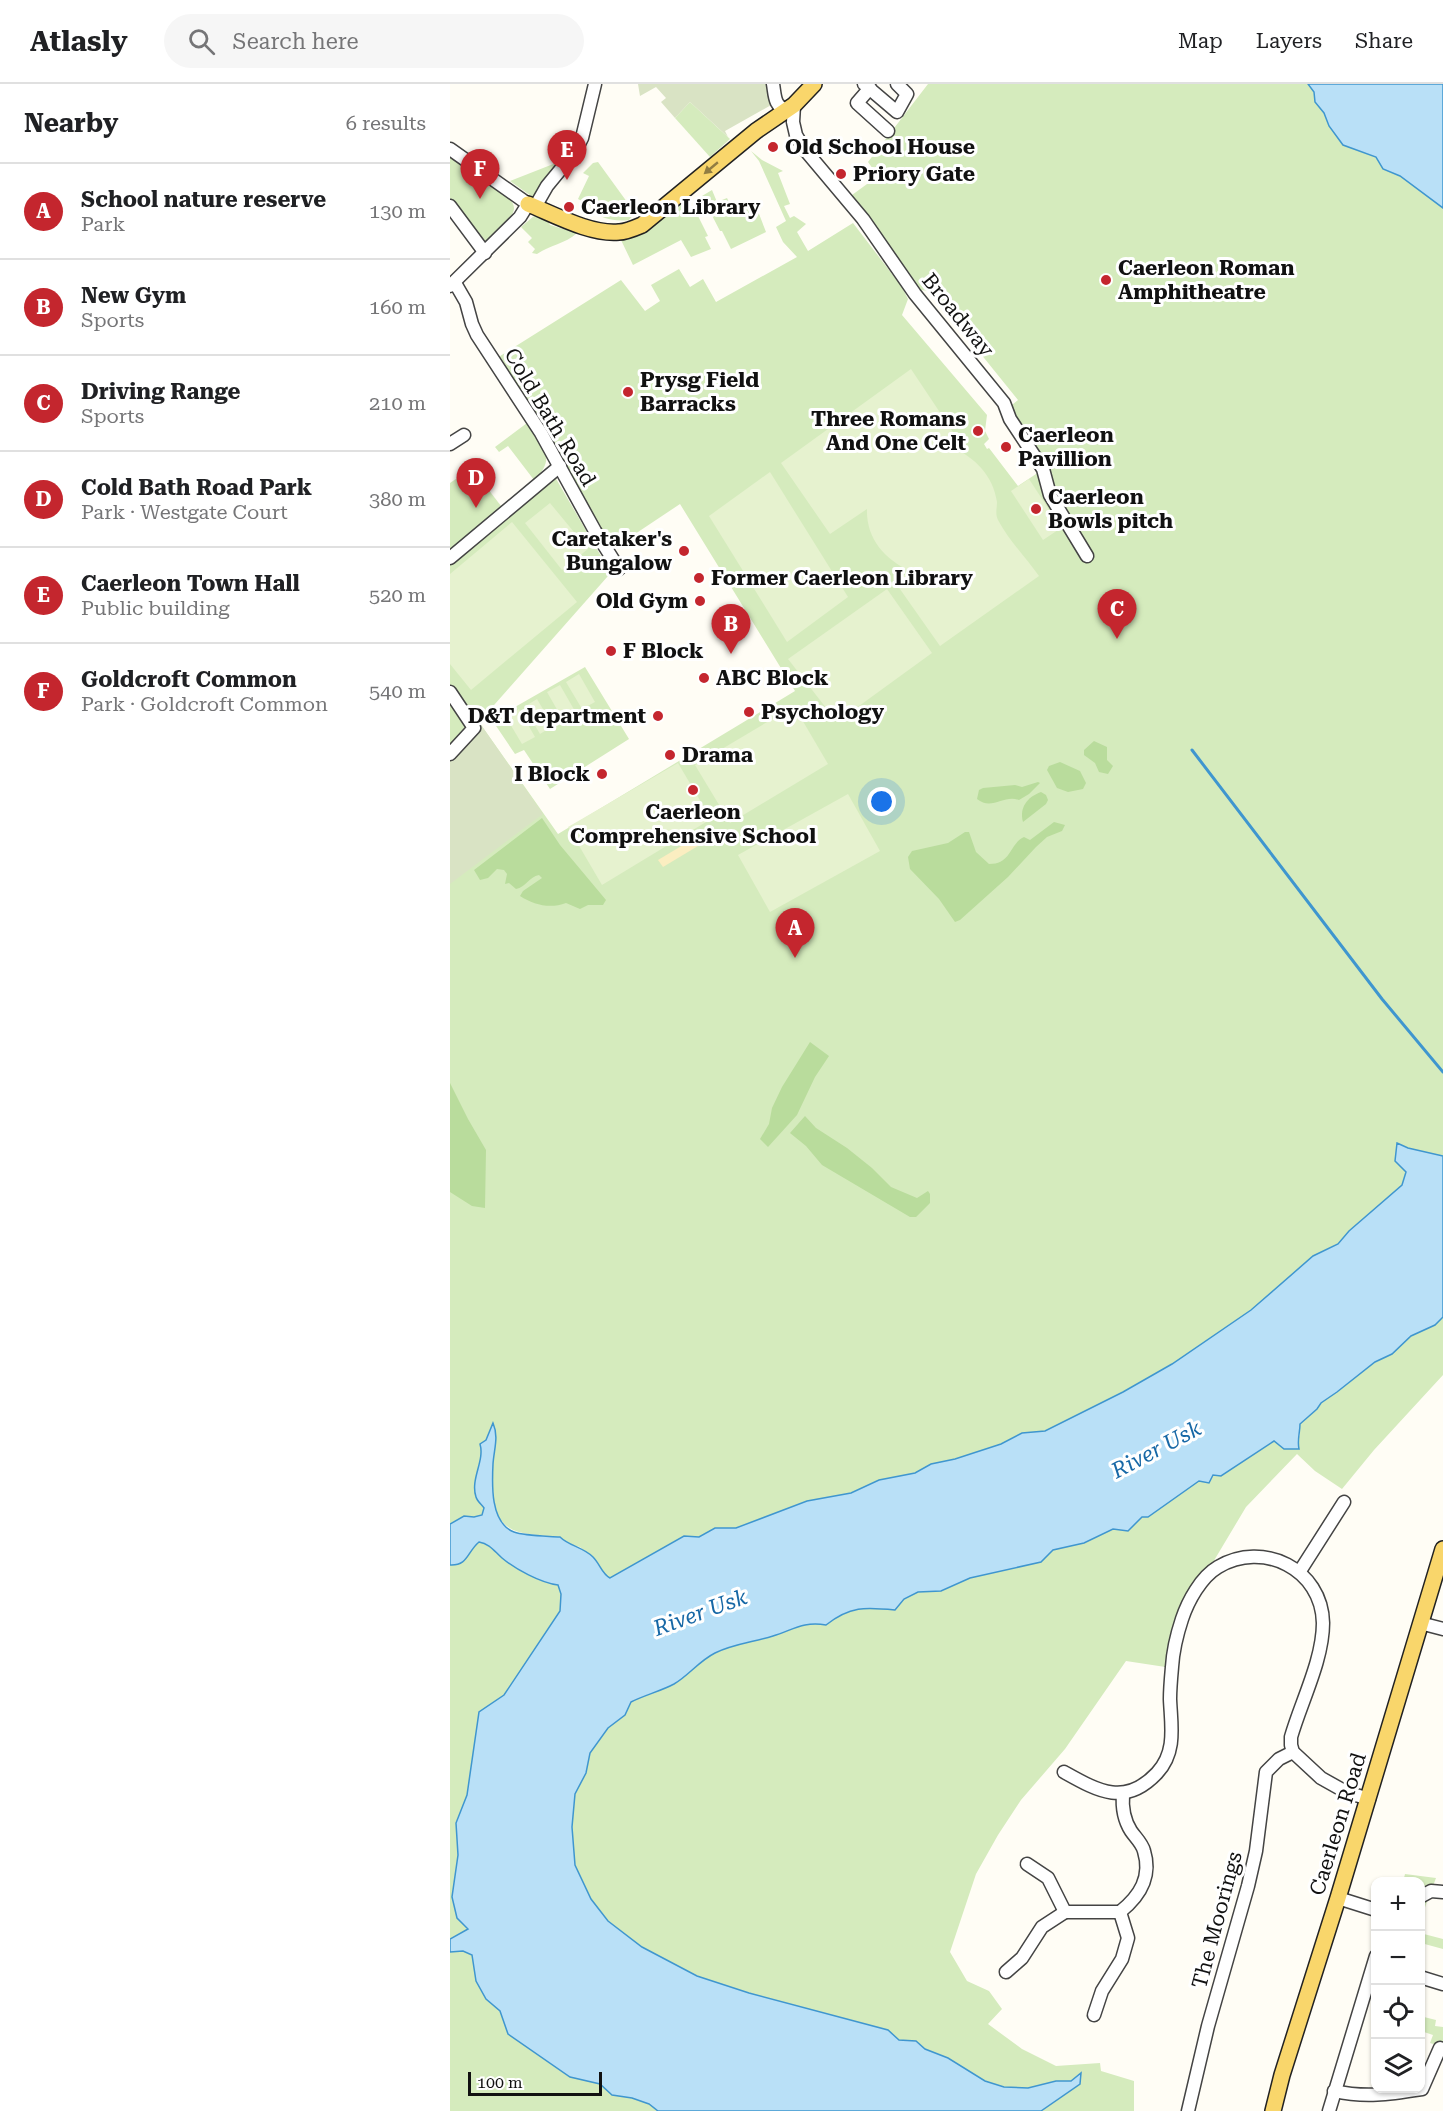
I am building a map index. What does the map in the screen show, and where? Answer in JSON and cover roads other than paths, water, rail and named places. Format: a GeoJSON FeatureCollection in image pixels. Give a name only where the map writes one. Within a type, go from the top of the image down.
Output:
{"type":"FeatureCollection","features":[{"type":"Feature","properties":{"kind":"main road"},"geometry":{"type":"LineString","coordinates":[[531,205],[594,229],[618,232],[633,228],[648,220],[756,131],[790,107],[814,84]]}},
{"type":"Feature","properties":{"kind":"main road","name":"Caerleon Road"},"geometry":{"type":"LineString","coordinates":[[1273,2111],[1282,2074],[1369,1798],[1443,1549]]}},
{"type":"Feature","properties":{"kind":"street"},"geometry":{"type":"LineString","coordinates":[[452,284],[520,217],[574,152],[582,138],[595,84]]}},
{"type":"Feature","properties":{"kind":"street"},"geometry":{"type":"LineString","coordinates":[[773,84],[777,104],[782,109],[790,107],[796,135]]}},
{"type":"Feature","properties":{"kind":"street"},"geometry":{"type":"LineString","coordinates":[[888,131],[857,103],[867,86],[897,112],[907,94],[897,84]]}},
{"type":"Feature","properties":{"kind":"street"},"geometry":{"type":"LineString","coordinates":[[770,121],[783,124],[796,135]]}},
{"type":"Feature","properties":{"kind":"street","name":"Broadway"},"geometry":{"type":"LineString","coordinates":[[796,135],[818,167],[863,219],[914,294],[1004,403],[1010,419],[1043,469],[1050,495],[1087,556]]}},
{"type":"Feature","properties":{"kind":"street"},"geometry":{"type":"LineString","coordinates":[[450,149],[531,205]]}},
{"type":"Feature","properties":{"kind":"street"},"geometry":{"type":"LineString","coordinates":[[450,206],[485,253]]}},
{"type":"Feature","properties":{"kind":"street","name":"Cold Bath Road"},"geometry":{"type":"LineString","coordinates":[[452,284],[466,302],[477,335],[560,466],[618,569]]}},
{"type":"Feature","properties":{"kind":"street"},"geometry":{"type":"LineString","coordinates":[[450,444],[464,435]]}},
{"type":"Feature","properties":{"kind":"street"},"geometry":{"type":"LineString","coordinates":[[450,558],[560,466]]}},
{"type":"Feature","properties":{"kind":"street"},"geometry":{"type":"LineString","coordinates":[[450,692],[474,728],[450,754]]}},
{"type":"Feature","properties":{"kind":"street"},"geometry":{"type":"LineString","coordinates":[[1300,1571],[1344,1502]]}},
{"type":"Feature","properties":{"kind":"street"},"geometry":{"type":"LineString","coordinates":[[1064,1772],[1098,1790],[1123,1794],[1148,1781],[1165,1763],[1169,1753],[1172,1740],[1170,1698],[1174,1647],[1183,1616],[1200,1584],[1217,1567],[1240,1558],[1269,1557],[1300,1571],[1315,1592],[1323,1623],[1317,1657],[1291,1737],[1293,1752],[1333,1786],[1369,1798]]}},
{"type":"Feature","properties":{"kind":"street"},"geometry":{"type":"LineString","coordinates":[[1420,1623],[1443,1629]]}},
{"type":"Feature","properties":{"kind":"street","name":"The Moorings"},"geometry":{"type":"LineString","coordinates":[[1188,2111],[1208,2026],[1254,1859],[1266,1772],[1279,1759],[1293,1752]]}},
{"type":"Feature","properties":{"kind":"street"},"geometry":{"type":"LineString","coordinates":[[1006,1971],[1022,1958],[1042,1927],[1065,1912],[1084,1911],[1112,1914],[1120,1912],[1134,1901],[1147,1873],[1144,1849],[1129,1828],[1122,1806],[1123,1794]]}},
{"type":"Feature","properties":{"kind":"street"},"geometry":{"type":"LineString","coordinates":[[1028,1864],[1049,1870],[1065,1912]]}},
{"type":"Feature","properties":{"kind":"street"},"geometry":{"type":"LineString","coordinates":[[1425,1894],[1431,1891],[1443,1892]]}},
{"type":"Feature","properties":{"kind":"street"},"geometry":{"type":"LineString","coordinates":[[1338,1898],[1371,1908]]}},
{"type":"Feature","properties":{"kind":"street"},"geometry":{"type":"LineString","coordinates":[[1094,2015],[1102,1991],[1122,1959],[1128,1938],[1120,1912]]}},
{"type":"Feature","properties":{"kind":"street"},"geometry":{"type":"LineString","coordinates":[[1329,2111],[1371,1974]]}},
{"type":"Feature","properties":{"kind":"street"},"geometry":{"type":"LineString","coordinates":[[1425,1979],[1443,1984]]}},
{"type":"Feature","properties":{"kind":"street"},"geometry":{"type":"LineString","coordinates":[[1334,2091],[1351,2095],[1376,2096],[1422,2089],[1440,2048]]}},
{"type":"Feature","properties":{"kind":"water"},"geometry":{"type":"Polygon","coordinates":[[[1308,84],[1443,84],[1443,208],[1400,176],[1383,169],[1376,157],[1343,145],[1315,102],[1314,92],[1308,84]]]}},
{"type":"Feature","properties":{"kind":"water","name":"River Usk"},"geometry":{"type":"Polygon","coordinates":[[[1397,1143],[1408,1148],[1443,1156],[1443,1317],[1435,1325],[1411,1336],[1392,1354],[1375,1362],[1321,1403],[1300,1424],[1299,1449],[1284,1449],[1274,1441],[1221,1476],[1213,1475],[1209,1483],[1199,1481],[1148,1517],[1142,1517],[1128,1531],[1113,1529],[1084,1543],[1053,1550],[1041,1562],[970,1578],[941,1591],[918,1592],[904,1599],[895,1610],[858,1609],[843,1614],[826,1625],[804,1625],[715,1653],[674,1684],[631,1702],[625,1715],[608,1728],[590,1753],[586,1773],[575,1794],[572,1827],[575,1865],[591,1899],[608,1921],[642,1947],[697,1976],[749,1993],[888,2030],[899,2040],[916,2041],[925,2049],[948,2058],[985,2081],[1004,2087],[1028,2088],[1056,2081],[1071,2081],[1081,2073],[1080,2084],[1041,2111],[658,2111],[649,2104],[632,2098],[612,2095],[600,2084],[570,2077],[508,2034],[500,2011],[486,1999],[476,1981],[472,1955],[463,1951],[450,1952],[450,1939],[468,1929],[457,1918],[452,1897],[458,1855],[456,1823],[467,1795],[479,1712],[504,1695],[560,1611],[561,1594],[558,1585],[521,1571],[483,1543],[479,1542],[464,1561],[450,1565],[450,1524],[464,1516],[482,1515],[484,1508],[477,1498],[475,1484],[481,1457],[480,1444],[486,1440],[493,1423],[496,1438],[493,1492],[500,1520],[514,1532],[560,1537],[589,1554],[610,1578],[684,1536],[699,1537],[715,1528],[736,1528],[807,1501],[851,1493],[879,1480],[915,1473],[931,1464],[1001,1444],[1022,1433],[1045,1431],[1123,1392],[1172,1364],[1251,1310],[1313,1256],[1338,1244],[1349,1231],[1402,1185],[1406,1172],[1395,1161],[1397,1143]]]}},
{"type":"Feature","properties":{"kind":"waterway"},"geometry":{"type":"LineString","coordinates":[[1192,750],[1382,999],[1443,1072]]}},
{"type":"Feature","properties":{"kind":"place","name":"Old School House"},"geometry":{"type":"Point","coordinates":[773,147]}},
{"type":"Feature","properties":{"kind":"place","name":"Priory Gate"},"geometry":{"type":"Point","coordinates":[841,174]}},
{"type":"Feature","properties":{"kind":"place","name":"Caerleon Town Hall"},"geometry":{"type":"Point","coordinates":[567,180]}},
{"type":"Feature","properties":{"kind":"place","name":"Goldcroft Common"},"geometry":{"type":"Point","coordinates":[480,199]}},
{"type":"Feature","properties":{"kind":"place","name":"Caerleon Library"},"geometry":{"type":"Point","coordinates":[569,207]}},
{"type":"Feature","properties":{"kind":"place","name":"Caerleon Roman Amphitheatre"},"geometry":{"type":"Point","coordinates":[1106,280]}},
{"type":"Feature","properties":{"kind":"place","name":"Prysg Field Barracks"},"geometry":{"type":"Point","coordinates":[628,392]}},
{"type":"Feature","properties":{"kind":"place","name":"Three Romans And One Celt"},"geometry":{"type":"Point","coordinates":[978,431]}},
{"type":"Feature","properties":{"kind":"place","name":"Caerleon Pavillion"},"geometry":{"type":"Point","coordinates":[1006,447]}},
{"type":"Feature","properties":{"kind":"place","name":"Cold Bath Road Park"},"geometry":{"type":"Point","coordinates":[476,508]}},
{"type":"Feature","properties":{"kind":"place","name":"Caerleon Bowls pitch"},"geometry":{"type":"Point","coordinates":[1036,509]}},
{"type":"Feature","properties":{"kind":"place","name":"Caretaker's Bungalow"},"geometry":{"type":"Point","coordinates":[684,551]}},
{"type":"Feature","properties":{"kind":"place","name":"Former Caerleon Library"},"geometry":{"type":"Point","coordinates":[699,578]}},
{"type":"Feature","properties":{"kind":"place","name":"Old Gym"},"geometry":{"type":"Point","coordinates":[700,601]}},
{"type":"Feature","properties":{"kind":"place","name":"Driving Range"},"geometry":{"type":"Point","coordinates":[1117,639]}},
{"type":"Feature","properties":{"kind":"place","name":"F Block"},"geometry":{"type":"Point","coordinates":[611,651]}},
{"type":"Feature","properties":{"kind":"place","name":"New Gym"},"geometry":{"type":"Point","coordinates":[731,654]}},
{"type":"Feature","properties":{"kind":"place","name":"ABC Block"},"geometry":{"type":"Point","coordinates":[704,678]}},
{"type":"Feature","properties":{"kind":"place","name":"Psychology"},"geometry":{"type":"Point","coordinates":[749,712]}},
{"type":"Feature","properties":{"kind":"place","name":"D&T department"},"geometry":{"type":"Point","coordinates":[658,716]}},
{"type":"Feature","properties":{"kind":"place","name":"Drama"},"geometry":{"type":"Point","coordinates":[670,755]}},
{"type":"Feature","properties":{"kind":"place","name":"I Block"},"geometry":{"type":"Point","coordinates":[602,774]}},
{"type":"Feature","properties":{"kind":"place","name":"Caerleon Comprehensive School"},"geometry":{"type":"Point","coordinates":[693,790]}},
{"type":"Feature","properties":{"kind":"place","name":"School nature reserve"},"geometry":{"type":"Point","coordinates":[795,958]}}]}
